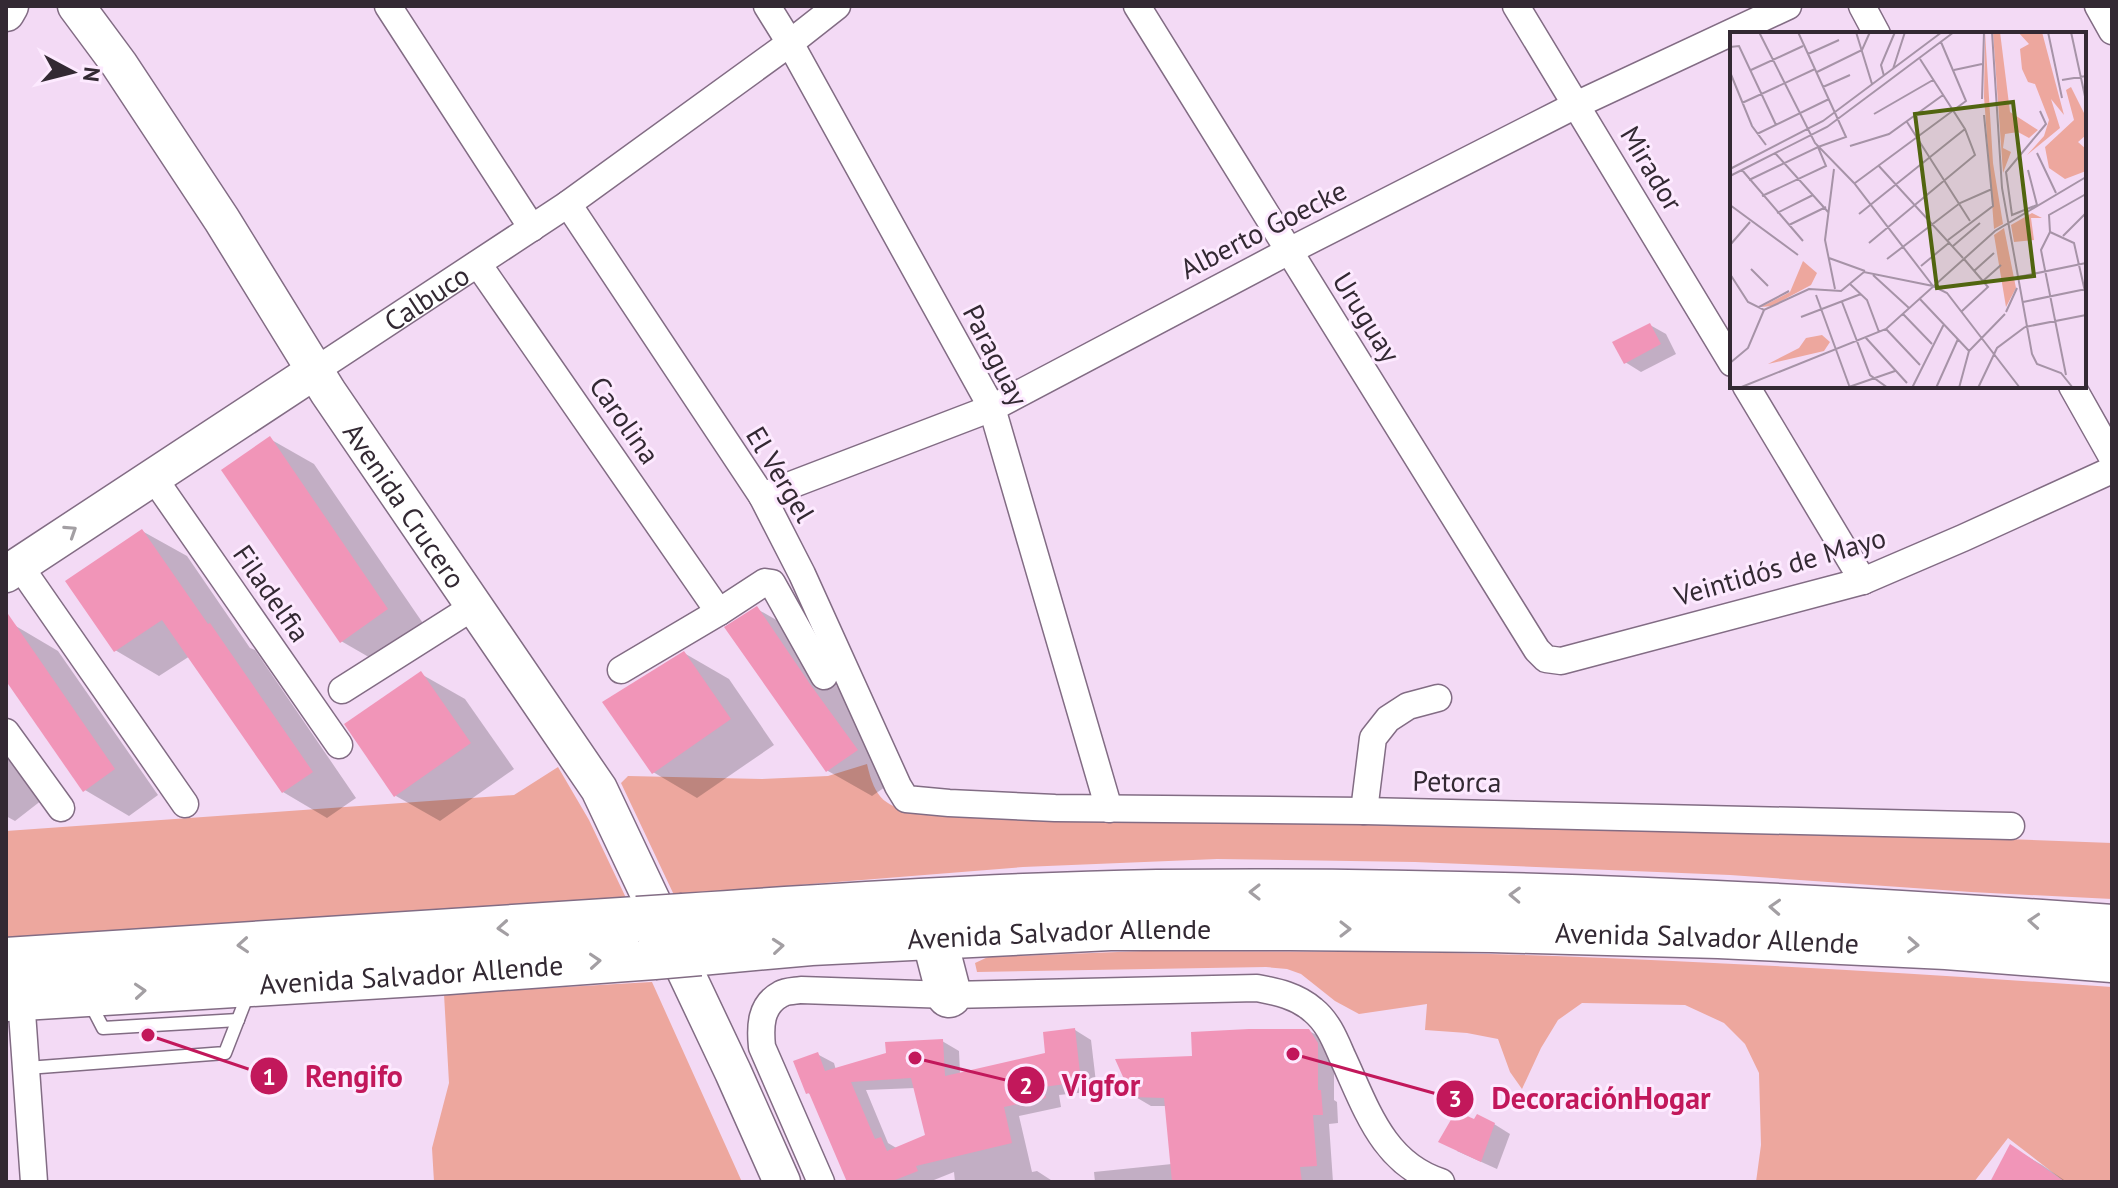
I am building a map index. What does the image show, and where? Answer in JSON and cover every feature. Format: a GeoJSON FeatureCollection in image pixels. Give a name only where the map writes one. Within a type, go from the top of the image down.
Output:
{"type":"FeatureCollection","features":[{"type":"Feature","properties":{"kind":"highway","name":"Avenida Salvador Allende"},"geometry":{"type":"LineString","coordinates":[[11,986],[692,934],[983,897],[1156,892],[1397,892],[1631,899],[2112,927]]}},
{"type":"Feature","properties":{"kind":"highway","name":"Avenida Salvador Allende"},"geometry":{"type":"LineString","coordinates":[[692,934],[811,943],[1110,928],[1491,930],[1719,936],[1946,947],[2112,960]]}},
{"type":"Feature","properties":{"kind":"highway"},"geometry":{"type":"LineString","coordinates":[[934,937],[949,995]]}},
{"type":"Feature","properties":{"kind":"highway","name":"Avenida Salvador Allende"},"geometry":{"type":"LineString","coordinates":[[11,986],[86,994],[245,1002],[645,938]]}},
{"type":"Feature","properties":{"kind":"main road"},"geometry":{"type":"LineString","coordinates":[[6,13],[10,6]]}},
{"type":"Feature","properties":{"kind":"main road","name":"Avenida Crucero"},"geometry":{"type":"LineString","coordinates":[[76,6],[119,64],[183,161],[328,392],[599,789],[782,1182]]}},
{"type":"Feature","properties":{"kind":"main road","name":"Calbuco"},"geometry":{"type":"LineString","coordinates":[[13,569],[316,370]]}},
{"type":"Feature","properties":{"kind":"street"},"geometry":{"type":"LineString","coordinates":[[388,6],[532,228]]}},
{"type":"Feature","properties":{"kind":"street","name":"Paraguay"},"geometry":{"type":"LineString","coordinates":[[767,6],[992,408],[1109,809]]}},
{"type":"Feature","properties":{"kind":"street","name":"Calbuco"},"geometry":{"type":"LineString","coordinates":[[316,370],[568,204],[837,6]]}},
{"type":"Feature","properties":{"kind":"street","name":"Uruguay"},"geometry":{"type":"LineString","coordinates":[[1137,6],[1529,637],[1546,659]]}},
{"type":"Feature","properties":{"kind":"street","name":"Mirador"},"geometry":{"type":"LineString","coordinates":[[1516,6],[1730,360]]}},
{"type":"Feature","properties":{"kind":"street","name":"Alberto Goecke"},"geometry":{"type":"LineString","coordinates":[[1732,32],[1788,6]]}},
{"type":"Feature","properties":{"kind":"street"},"geometry":{"type":"LineString","coordinates":[[1862,6],[1876,32]]}},
{"type":"Feature","properties":{"kind":"street"},"geometry":{"type":"LineString","coordinates":[[2098,6],[2112,31]]}},
{"type":"Feature","properties":{"kind":"street","name":"Alberto Goecke"},"geometry":{"type":"LineString","coordinates":[[762,496],[992,408],[1289,251],[1576,105],[1730,33]]}},
{"type":"Feature","properties":{"kind":"street","name":"El Vergel"},"geometry":{"type":"LineString","coordinates":[[568,204],[762,496],[802,574],[904,796]]}},
{"type":"Feature","properties":{"kind":"street","name":"Carolina"},"geometry":{"type":"LineString","coordinates":[[478,264],[719,612]]}},
{"type":"Feature","properties":{"kind":"street"},"geometry":{"type":"LineString","coordinates":[[1747,388],[1863,581]]}},
{"type":"Feature","properties":{"kind":"street"},"geometry":{"type":"LineString","coordinates":[[2073,388],[2112,457]]}},
{"type":"Feature","properties":{"kind":"street","name":"Veintidós de Mayo"},"geometry":{"type":"LineString","coordinates":[[1546,659],[1561,661],[1863,581],[2112,470]]}},
{"type":"Feature","properties":{"kind":"street","name":"Filadelfia"},"geometry":{"type":"LineString","coordinates":[[153,477],[339,745]]}},
{"type":"Feature","properties":{"kind":"street"},"geometry":{"type":"LineString","coordinates":[[13,569],[185,804]]}},
{"type":"Feature","properties":{"kind":"street"},"geometry":{"type":"LineString","coordinates":[[621,670],[765,582],[772,583],[824,676]]}},
{"type":"Feature","properties":{"kind":"street"},"geometry":{"type":"LineString","coordinates":[[342,690],[473,607]]}},
{"type":"Feature","properties":{"kind":"street"},"geometry":{"type":"LineString","coordinates":[[1364,811],[1373,738],[1388,719],[1408,706],[1438,698]]}},
{"type":"Feature","properties":{"kind":"street"},"geometry":{"type":"LineString","coordinates":[[6,732],[61,808]]}},
{"type":"Feature","properties":{"kind":"street","name":"Petorca"},"geometry":{"type":"LineString","coordinates":[[904,796],[911,800],[949,803],[1109,809],[1364,811],[2011,826]]}},
{"type":"Feature","properties":{"kind":"street"},"geometry":{"type":"LineString","coordinates":[[11,986],[27,1068],[34,1182]]}},
{"type":"Feature","properties":{"kind":"street"},"geometry":{"type":"LineString","coordinates":[[821,1182],[762,1047],[762,1016],[781,993],[801,990],[949,995],[1257,988],[1296,998],[1315,1011],[1329,1028],[1385,1144],[1414,1170],[1441,1182]]}},
{"type":"Feature","properties":{"kind":"lane"},"geometry":{"type":"LineString","coordinates":[[27,1068],[225,1053],[245,1002]]}},
{"type":"Feature","properties":{"kind":"shaded area"},"geometry":{"type":"Polygon","coordinates":[[[867,764],[874,786],[883,800],[898,808],[920,812],[1761,830],[2112,843],[2112,899],[1730,875],[1415,862],[1217,859],[1023,867],[674,895],[621,783],[628,776],[762,779],[828,776],[867,764]]]}},
{"type":"Feature","properties":{"kind":"shaded area"},"geometry":{"type":"Polygon","coordinates":[[[558,767],[589,820],[627,900],[6,940],[6,831],[514,795],[558,767]]]}},
{"type":"Feature","properties":{"kind":"shaded area"},"geometry":{"type":"Polygon","coordinates":[[[1143,951],[1555,956],[1834,969],[2112,987],[2112,1181],[2065,1182],[2008,1138],[1974,1182],[1756,1182],[1761,1145],[1759,1073],[1745,1044],[1724,1023],[1685,1005],[1582,1003],[1558,1020],[1522,1089],[1510,1072],[1498,1039],[1425,1030],[1427,1004],[1359,1014],[1335,1001],[1301,974],[1287,969],[977,972],[975,963],[988,957],[1143,951]]]}},
{"type":"Feature","properties":{"kind":"shaded area"},"geometry":{"type":"Polygon","coordinates":[[[652,982],[742,1182],[434,1182],[432,1148],[449,1083],[444,994],[652,982]]]}},
{"type":"Feature","properties":{"kind":"building"},"geometry":{"type":"Polygon","coordinates":[[[1650,323],[1661,344],[1624,364],[1612,342],[1650,323]]]}},
{"type":"Feature","properties":{"kind":"building"},"geometry":{"type":"Polygon","coordinates":[[[270,436],[388,609],[340,643],[221,470],[270,436]]]}},
{"type":"Feature","properties":{"kind":"building"},"geometry":{"type":"Polygon","coordinates":[[[142,529],[313,772],[282,793],[162,620],[114,652],[65,581],[142,529]]]}},
{"type":"Feature","properties":{"kind":"building"},"geometry":{"type":"Polygon","coordinates":[[[757,606],[858,750],[826,772],[724,627],[757,606]]]}},
{"type":"Feature","properties":{"kind":"building"},"geometry":{"type":"Polygon","coordinates":[[[6,611],[115,769],[83,792],[6,681],[6,611]]]}},
{"type":"Feature","properties":{"kind":"building"},"geometry":{"type":"Polygon","coordinates":[[[684,651],[731,719],[652,774],[602,702],[684,651]]]}},
{"type":"Feature","properties":{"kind":"building"},"geometry":{"type":"Polygon","coordinates":[[[421,671],[471,743],[394,797],[344,724],[421,671]]]}},
{"type":"Feature","properties":{"kind":"building"},"geometry":{"type":"Polygon","coordinates":[[[1075,1028],[1081,1082],[1043,1087],[1046,1098],[1004,1107],[1012,1143],[916,1166],[918,1171],[890,1182],[847,1182],[793,1061],[818,1052],[825,1071],[886,1053],[885,1042],[943,1039],[945,1076],[1045,1053],[1043,1032],[1075,1028]],[[911,1078],[851,1082],[875,1139],[881,1137],[887,1151],[925,1135],[911,1078]]]}},
{"type":"Feature","properties":{"kind":"building"},"geometry":{"type":"Polygon","coordinates":[[[1309,1029],[1318,1043],[1318,1090],[1321,1090],[1323,1115],[1313,1115],[1317,1166],[1300,1167],[1302,1182],[1172,1182],[1164,1098],[1132,1097],[1115,1059],[1192,1056],[1191,1032],[1309,1029]]]}},
{"type":"Feature","properties":{"kind":"building"},"geometry":{"type":"Polygon","coordinates":[[[1456,1111],[1474,1119],[1477,1114],[1495,1123],[1481,1162],[1438,1142],[1456,1111]]]}},
{"type":"Feature","properties":{"kind":"building"},"geometry":{"type":"Polygon","coordinates":[[[2010,1144],[2065,1182],[1990,1182],[2010,1144]]]}},
{"type":"Feature","properties":{"kind":"place","name":"Rengifo"},"geometry":{"type":"Point","coordinates":[148,1035]}},
{"type":"Feature","properties":{"kind":"place","name":"DecoraciónHogar"},"geometry":{"type":"Point","coordinates":[1293,1054]}},
{"type":"Feature","properties":{"kind":"place","name":"Vigfor"},"geometry":{"type":"Point","coordinates":[915,1058]}}]}
